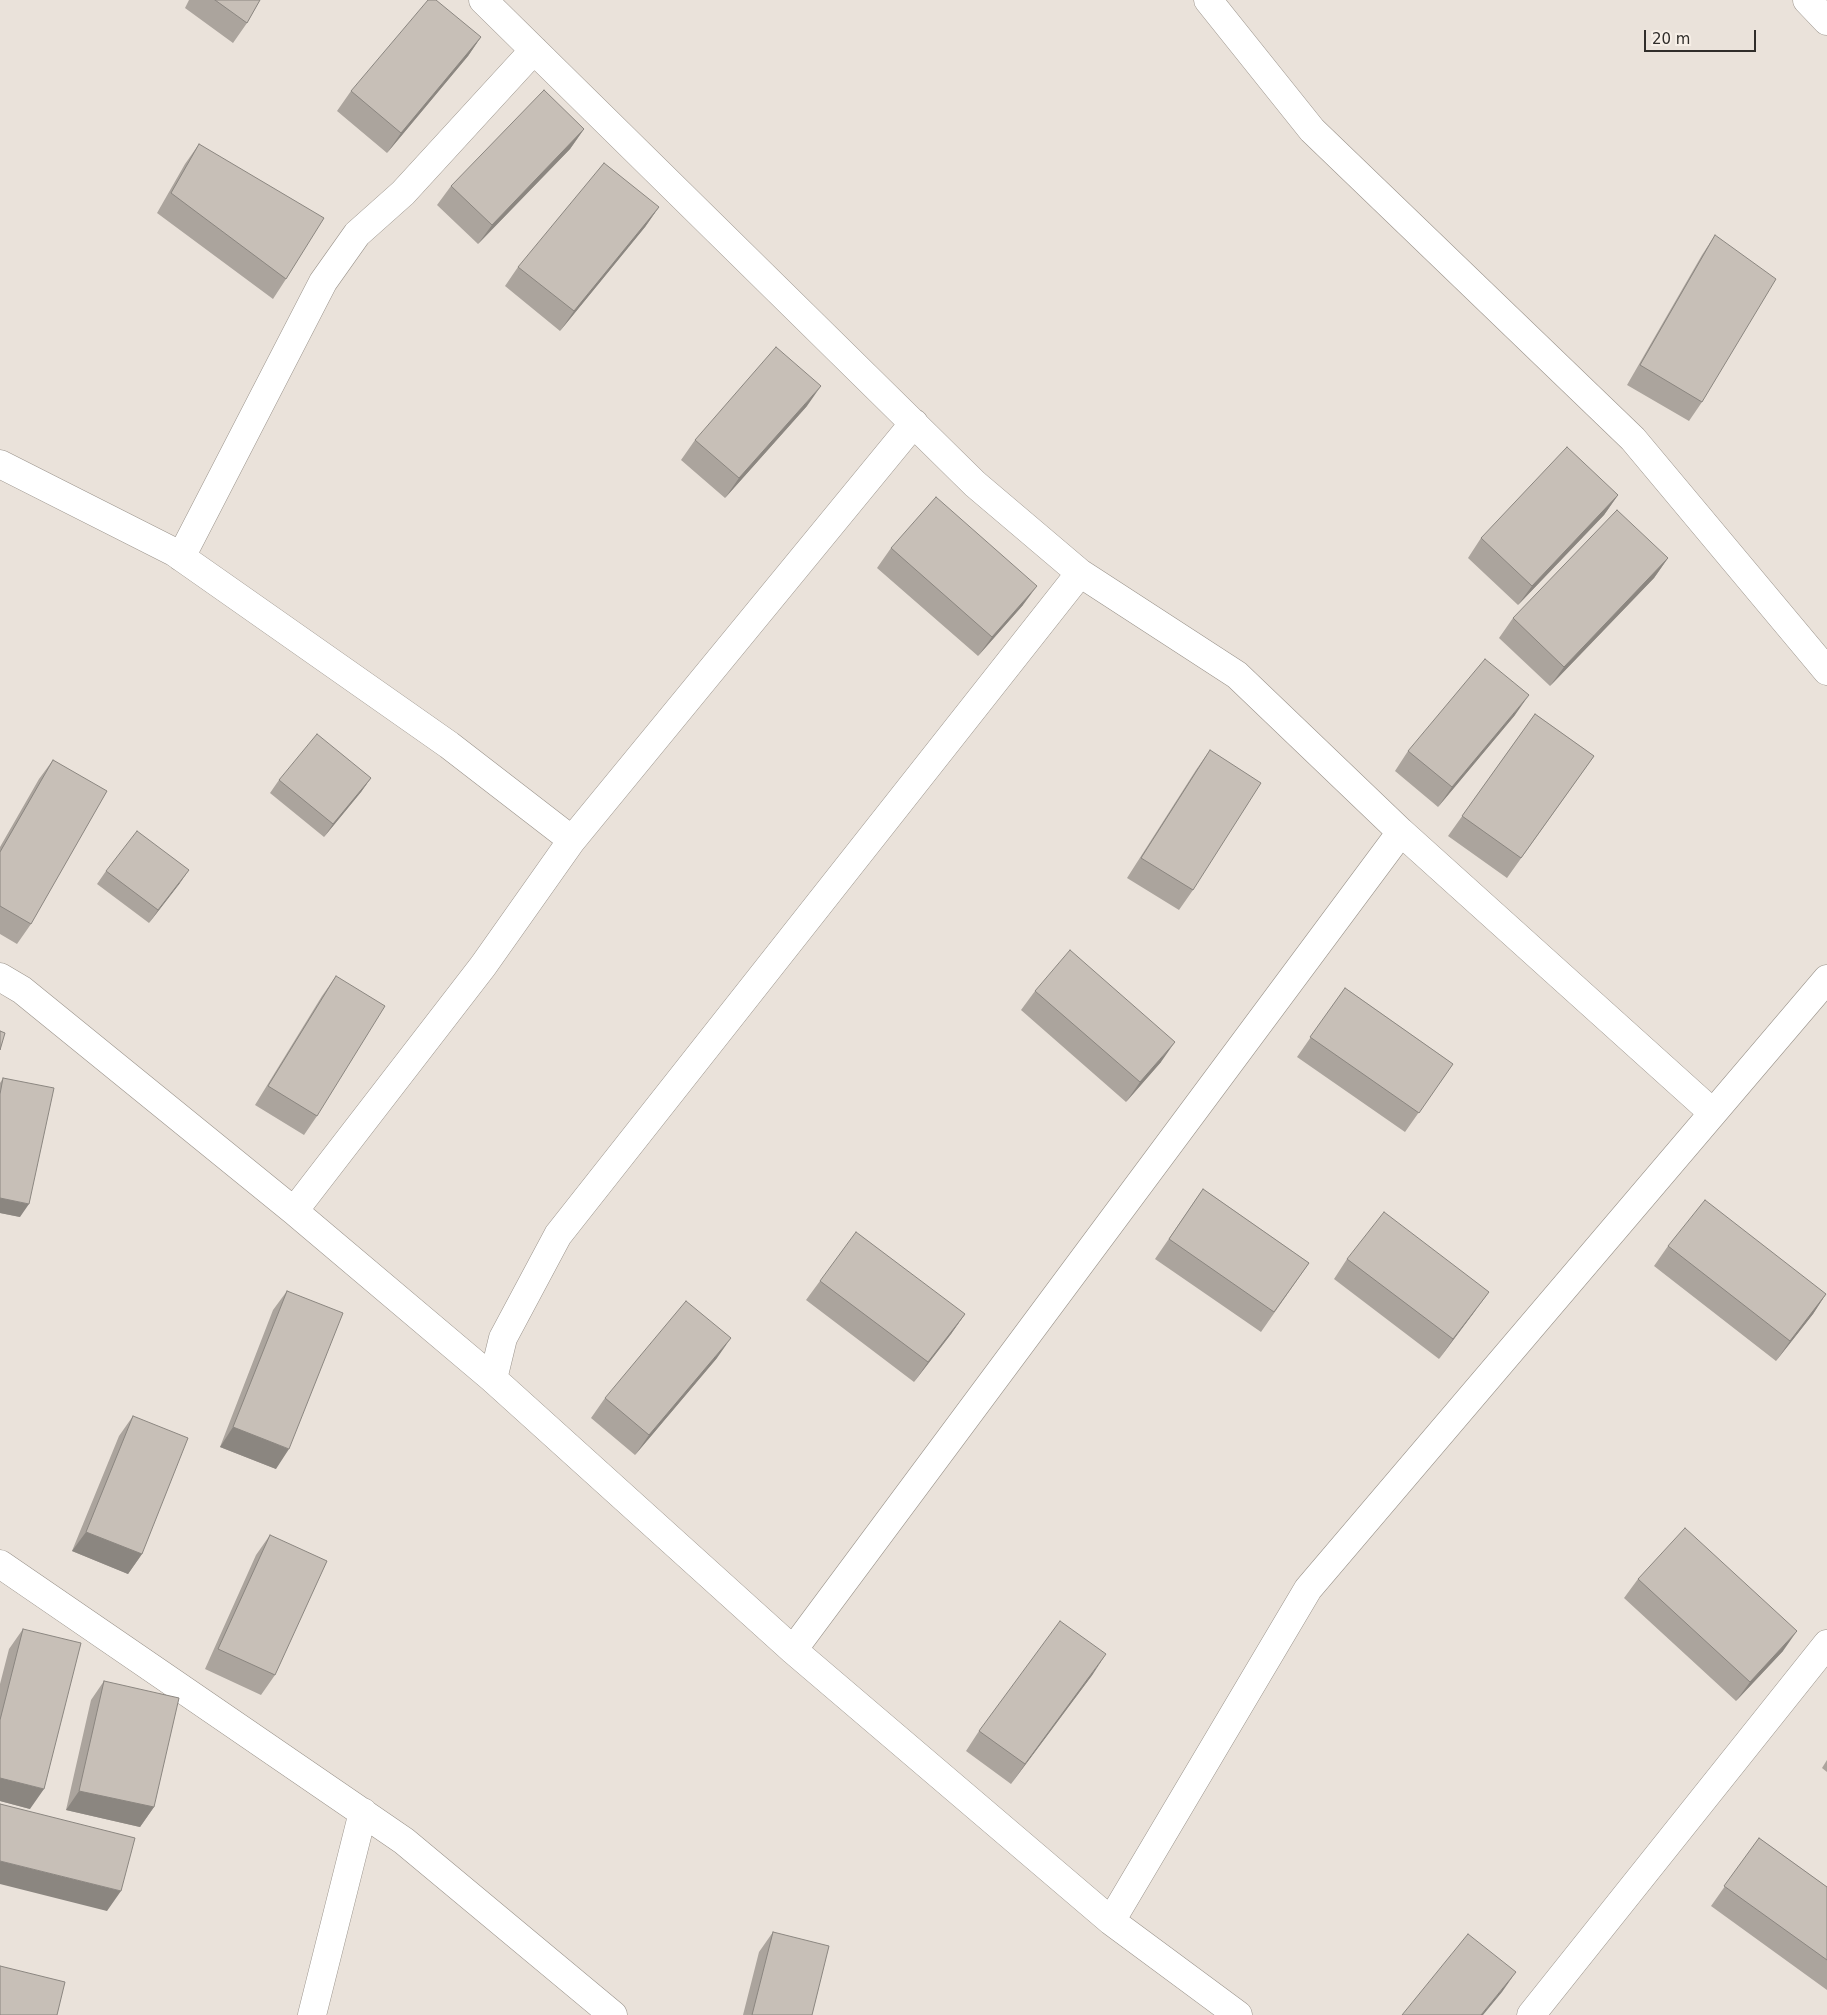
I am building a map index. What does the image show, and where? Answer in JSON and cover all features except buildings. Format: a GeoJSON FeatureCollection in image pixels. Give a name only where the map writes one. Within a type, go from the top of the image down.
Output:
{"type":"FeatureCollection","features":[{"type":"Feature","properties":{"kind":"street"},"geometry":{"type":"LineString","coordinates":[[483,0],[975,484],[1080,573],[1238,675],[1401,832],[1713,1113]]}},
{"type":"Feature","properties":{"kind":"street"},"geometry":{"type":"LineString","coordinates":[[1208,0],[1312,130],[1633,438],[1827,671]]}},
{"type":"Feature","properties":{"kind":"street"},"geometry":{"type":"LineString","coordinates":[[1807,0],[1827,21]]}},
{"type":"Feature","properties":{"kind":"street"},"geometry":{"type":"LineString","coordinates":[[181,558],[323,282],[357,234],[403,193],[534,50]]}},
{"type":"Feature","properties":{"kind":"street"},"geometry":{"type":"LineString","coordinates":[[294,1211],[482,966],[572,840],[914,424]]}},
{"type":"Feature","properties":{"kind":"street"},"geometry":{"type":"LineString","coordinates":[[0,464],[181,558],[449,746],[572,840]]}},
{"type":"Feature","properties":{"kind":"street"},"geometry":{"type":"LineString","coordinates":[[493,1378],[504,1338],[558,1235],[1080,573]]}},
{"type":"Feature","properties":{"kind":"street"},"geometry":{"type":"LineString","coordinates":[[793,1650],[1401,832]]}},
{"type":"Feature","properties":{"kind":"street"},"geometry":{"type":"LineString","coordinates":[[0,977],[22,990],[294,1211],[493,1378],[793,1650],[1111,1921],[1238,2015]]}},
{"type":"Feature","properties":{"kind":"street"},"geometry":{"type":"LineString","coordinates":[[1111,1921],[1308,1589],[1827,979]]}},
{"type":"Feature","properties":{"kind":"street"},"geometry":{"type":"LineString","coordinates":[[0,1564],[404,1841],[613,2015]]}},
{"type":"Feature","properties":{"kind":"street"},"geometry":{"type":"LineString","coordinates":[[1531,2015],[1827,1644]]}},
{"type":"Feature","properties":{"kind":"street"},"geometry":{"type":"LineString","coordinates":[[312,2015],[363,1812]]}}]}
